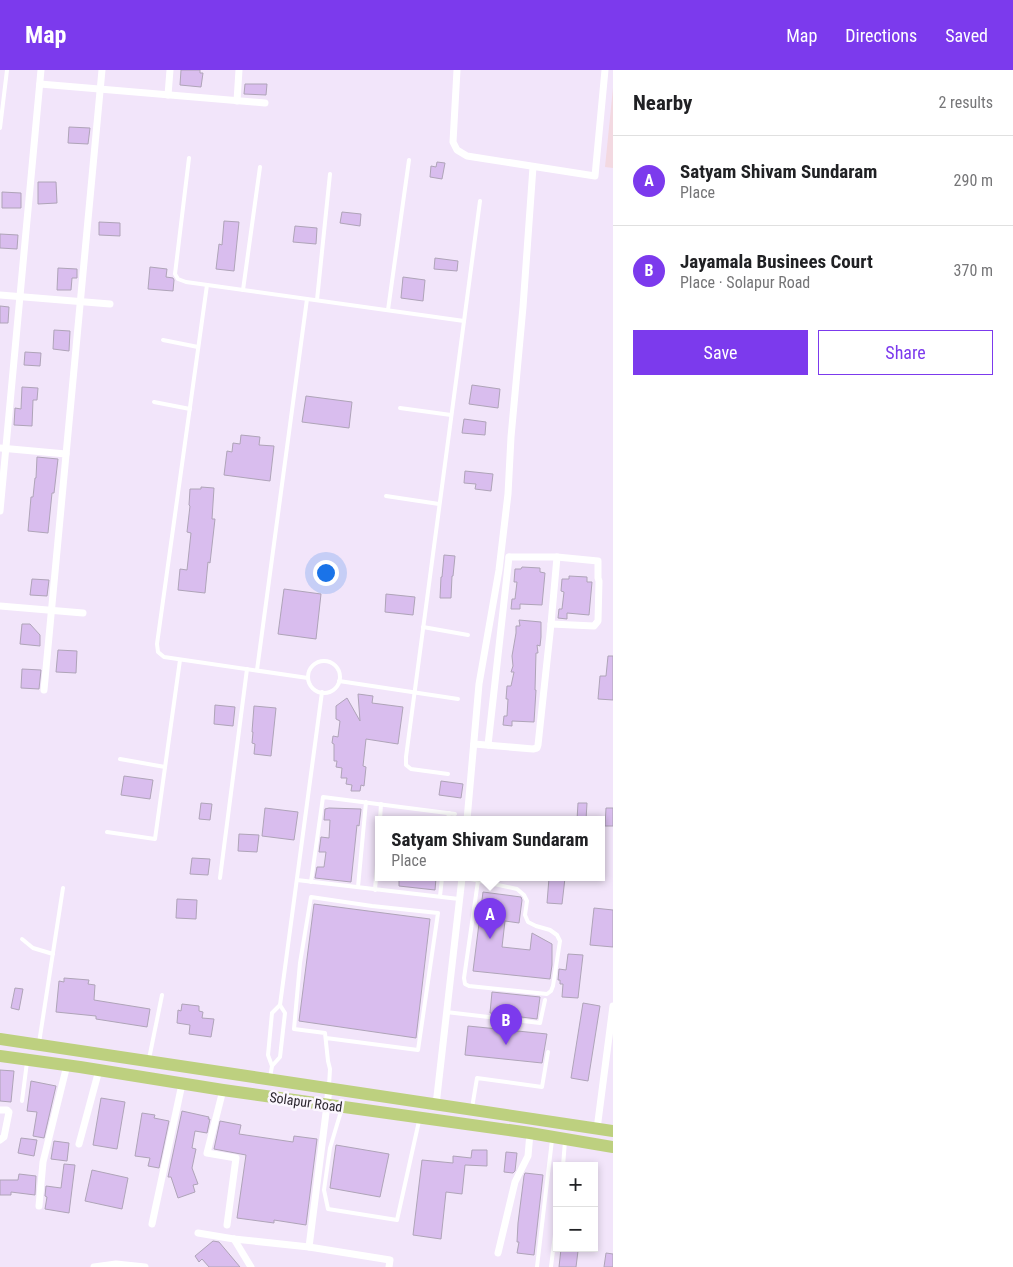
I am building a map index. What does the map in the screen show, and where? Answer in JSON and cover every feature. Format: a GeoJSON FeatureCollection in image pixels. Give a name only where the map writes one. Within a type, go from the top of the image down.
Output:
{"type":"FeatureCollection","features":[{"type":"Feature","properties":{"kind":"highway","name":"Solapur Road"},"geometry":{"type":"LineString","coordinates":[[0,1039],[613,1131]]}},
{"type":"Feature","properties":{"kind":"highway","name":"Solapur Road"},"geometry":{"type":"LineString","coordinates":[[0,1056],[420,1119],[565,1138],[613,1147]]}},
{"type":"Feature","properties":{"kind":"street"},"geometry":{"type":"LineString","coordinates":[[0,511],[3,448],[42,70]]}},
{"type":"Feature","properties":{"kind":"street"},"geometry":{"type":"LineString","coordinates":[[44,690],[102,70]]}},
{"type":"Feature","properties":{"kind":"street"},"geometry":{"type":"LineString","coordinates":[[168,95],[170,70]]}},
{"type":"Feature","properties":{"kind":"street"},"geometry":{"type":"LineString","coordinates":[[237,101],[239,70]]}},
{"type":"Feature","properties":{"kind":"street"},"geometry":{"type":"LineString","coordinates":[[457,70],[453,142],[457,150],[466,156],[595,176],[605,70]]}},
{"type":"Feature","properties":{"kind":"street"},"geometry":{"type":"LineString","coordinates":[[40,84],[265,103]]}},
{"type":"Feature","properties":{"kind":"street"},"geometry":{"type":"LineString","coordinates":[[467,816],[479,684],[499,570],[508,494],[533,167]]}},
{"type":"Feature","properties":{"kind":"street"},"geometry":{"type":"LineString","coordinates":[[0,295],[110,304]]}},
{"type":"Feature","properties":{"kind":"street"},"geometry":{"type":"LineString","coordinates":[[3,448],[66,454]]}},
{"type":"Feature","properties":{"kind":"street"},"geometry":{"type":"LineString","coordinates":[[499,570],[509,557]]}},
{"type":"Feature","properties":{"kind":"street"},"geometry":{"type":"LineString","coordinates":[[509,557],[556,557],[598,561],[598,621],[594,626],[551,624]]}},
{"type":"Feature","properties":{"kind":"street"},"geometry":{"type":"LineString","coordinates":[[488,745],[509,557]]}},
{"type":"Feature","properties":{"kind":"street"},"geometry":{"type":"LineString","coordinates":[[474,744],[536,748],[539,738],[551,624],[556,557]]}},
{"type":"Feature","properties":{"kind":"street"},"geometry":{"type":"LineString","coordinates":[[0,606],[83,613]]}},
{"type":"Feature","properties":{"kind":"street"},"geometry":{"type":"LineString","coordinates":[[436,1104],[462,881]]}},
{"type":"Feature","properties":{"kind":"street"},"geometry":{"type":"LineString","coordinates":[[597,1128],[613,1006]]}},
{"type":"Feature","properties":{"kind":"street"},"geometry":{"type":"LineString","coordinates":[[39,1206],[43,1162],[67,1065]]}},
{"type":"Feature","properties":{"kind":"street"},"geometry":{"type":"LineString","coordinates":[[79,1144],[99,1070]]}},
{"type":"Feature","properties":{"kind":"street"},"geometry":{"type":"LineString","coordinates":[[152,1224],[182,1084]]}},
{"type":"Feature","properties":{"kind":"street"},"geometry":{"type":"LineString","coordinates":[[309,1246],[329,1089]]}},
{"type":"Feature","properties":{"kind":"street"},"geometry":{"type":"LineString","coordinates":[[223,1090],[207,1152],[236,1158],[227,1224]]}},
{"type":"Feature","properties":{"kind":"street"},"geometry":{"type":"LineString","coordinates":[[0,1110],[7,1110],[9,1112],[4,1137],[0,1140]]}},
{"type":"Feature","properties":{"kind":"street"},"geometry":{"type":"LineString","coordinates":[[498,1253],[515,1182],[528,1156],[530,1133]]}},
{"type":"Feature","properties":{"kind":"street"},"geometry":{"type":"LineString","coordinates":[[198,1233],[234,1239],[309,1246],[390,1260],[388,1267]]}},
{"type":"Feature","properties":{"kind":"street"},"geometry":{"type":"LineString","coordinates":[[234,1239],[251,1267]]}},
{"type":"Feature","properties":{"kind":"street"},"geometry":{"type":"LineString","coordinates":[[94,1267],[116,1264],[145,1267]]}},
{"type":"Feature","properties":{"kind":"lane"},"geometry":{"type":"LineString","coordinates":[[0,128],[7,70]]}},
{"type":"Feature","properties":{"kind":"lane"},"geometry":{"type":"LineString","coordinates":[[189,158],[175,274],[178,279],[206,285],[464,321]]}},
{"type":"Feature","properties":{"kind":"lane"},"geometry":{"type":"LineString","coordinates":[[388,310],[409,160]]}},
{"type":"Feature","properties":{"kind":"lane"},"geometry":{"type":"LineString","coordinates":[[243,290],[260,167]]}},
{"type":"Feature","properties":{"kind":"lane"},"geometry":{"type":"LineString","coordinates":[[316,300],[330,174]]}},
{"type":"Feature","properties":{"kind":"lane"},"geometry":{"type":"LineString","coordinates":[[448,774],[411,769],[406,765],[406,756],[480,201]]}},
{"type":"Feature","properties":{"kind":"lane"},"geometry":{"type":"LineString","coordinates":[[206,285],[157,644],[158,652],[164,657],[180,660],[308,678]]}},
{"type":"Feature","properties":{"kind":"lane"},"geometry":{"type":"LineString","coordinates":[[257,670],[307,299]]}},
{"type":"Feature","properties":{"kind":"lane"},"geometry":{"type":"LineString","coordinates":[[163,340],[198,348]]}},
{"type":"Feature","properties":{"kind":"lane"},"geometry":{"type":"LineString","coordinates":[[154,402],[190,409]]}},
{"type":"Feature","properties":{"kind":"lane"},"geometry":{"type":"LineString","coordinates":[[400,408],[451,415]]}},
{"type":"Feature","properties":{"kind":"lane"},"geometry":{"type":"LineString","coordinates":[[386,496],[439,504]]}},
{"type":"Feature","properties":{"kind":"lane"},"geometry":{"type":"LineString","coordinates":[[423,627],[468,635]]}},
{"type":"Feature","properties":{"kind":"lane"},"geometry":{"type":"LineString","coordinates":[[107,832],[155,839],[180,660]]}},
{"type":"Feature","properties":{"kind":"lane"},"geometry":{"type":"LineString","coordinates":[[325,661],[331,662],[338,670],[339,681],[333,689],[328,692],[322,692],[312,688],[308,678],[308,672],[311,667],[325,661]]}},
{"type":"Feature","properties":{"kind":"lane"},"geometry":{"type":"LineString","coordinates":[[220,878],[247,669]]}},
{"type":"Feature","properties":{"kind":"lane"},"geometry":{"type":"LineString","coordinates":[[339,681],[458,698]]}},
{"type":"Feature","properties":{"kind":"lane"},"geometry":{"type":"LineString","coordinates":[[270,1080],[272,1066],[268,1056],[272,1013],[280,1005],[322,692]]}},
{"type":"Feature","properties":{"kind":"lane"},"geometry":{"type":"LineString","coordinates":[[120,759],[165,767]]}},
{"type":"Feature","properties":{"kind":"lane"},"geometry":{"type":"LineString","coordinates":[[311,882],[323,797],[455,814]]}},
{"type":"Feature","properties":{"kind":"lane"},"geometry":{"type":"LineString","coordinates":[[358,888],[366,802]]}},
{"type":"Feature","properties":{"kind":"lane"},"geometry":{"type":"LineString","coordinates":[[380,816],[382,804]]}},
{"type":"Feature","properties":{"kind":"lane"},"geometry":{"type":"LineString","coordinates":[[297,880],[459,899]]}},
{"type":"Feature","properties":{"kind":"lane"},"geometry":{"type":"LineString","coordinates":[[375,890],[376,881]]}},
{"type":"Feature","properties":{"kind":"lane"},"geometry":{"type":"LineString","coordinates":[[440,896],[442,881]]}},
{"type":"Feature","properties":{"kind":"lane"},"geometry":{"type":"LineString","coordinates":[[478,881],[517,889],[524,895],[526,901],[525,915],[528,922],[550,930],[557,935],[560,941],[553,986],[547,994],[469,986],[465,984],[464,978],[478,881]]}},
{"type":"Feature","properties":{"kind":"lane"},"geometry":{"type":"LineString","coordinates":[[38,1045],[63,888]]}},
{"type":"Feature","properties":{"kind":"lane"},"geometry":{"type":"LineString","coordinates":[[326,1038],[418,1050],[438,913],[311,897],[300,963],[294,1029],[325,1033],[330,1069],[329,1089]]}},
{"type":"Feature","properties":{"kind":"lane"},"geometry":{"type":"LineString","coordinates":[[22,938],[33,948],[53,954]]}},
{"type":"Feature","properties":{"kind":"lane"},"geometry":{"type":"LineString","coordinates":[[149,1062],[162,995]]}},
{"type":"Feature","properties":{"kind":"lane"},"geometry":{"type":"LineString","coordinates":[[446,1012],[540,1023],[545,1000]]}},
{"type":"Feature","properties":{"kind":"lane"},"geometry":{"type":"LineString","coordinates":[[272,1066],[280,1057],[285,1013],[280,1005]]}},
{"type":"Feature","properties":{"kind":"lane"},"geometry":{"type":"LineString","coordinates":[[472,1110],[477,1078],[542,1087],[548,1052]]}},
{"type":"Feature","properties":{"kind":"lane"},"geometry":{"type":"LineString","coordinates":[[22,1101],[27,1060]]}},
{"type":"Feature","properties":{"kind":"lane"},"geometry":{"type":"LineString","coordinates":[[342,1107],[330,1148],[324,1190],[328,1209],[397,1220],[420,1119]]}},
{"type":"Feature","properties":{"kind":"lane"},"geometry":{"type":"LineString","coordinates":[[537,1267],[552,1137]]}},
{"type":"Feature","properties":{"kind":"lane"},"geometry":{"type":"LineString","coordinates":[[563,1162],[565,1138]]}},
{"type":"Feature","properties":{"kind":"lane"},"geometry":{"type":"LineString","coordinates":[[551,1267],[553,1251]]}},
{"type":"Feature","properties":{"kind":"shaded area"},"geometry":{"type":"Polygon","coordinates":[[[613,88],[613,168],[605,167],[613,88]]]}},
{"type":"Feature","properties":{"kind":"building"},"geometry":{"type":"Polygon","coordinates":[[[181,70],[200,70],[200,73],[203,73],[201,87],[180,85],[181,70]]]}},
{"type":"Feature","properties":{"kind":"building"},"geometry":{"type":"Polygon","coordinates":[[[245,84],[267,84],[266,95],[244,94],[245,84]]]}},
{"type":"Feature","properties":{"kind":"building"},"geometry":{"type":"Polygon","coordinates":[[[69,127],[90,128],[88,144],[68,143],[69,127]]]}},
{"type":"Feature","properties":{"kind":"building"},"geometry":{"type":"Polygon","coordinates":[[[437,162],[445,163],[442,179],[430,177],[431,166],[436,167],[437,162]]]}},
{"type":"Feature","properties":{"kind":"building"},"geometry":{"type":"Polygon","coordinates":[[[38,182],[56,182],[57,203],[38,204],[38,182]]]}},
{"type":"Feature","properties":{"kind":"building"},"geometry":{"type":"Polygon","coordinates":[[[2,192],[21,193],[21,208],[2,208],[2,192]]]}},
{"type":"Feature","properties":{"kind":"building"},"geometry":{"type":"Polygon","coordinates":[[[342,212],[361,214],[360,226],[340,223],[342,212]]]}},
{"type":"Feature","properties":{"kind":"building"},"geometry":{"type":"Polygon","coordinates":[[[224,221],[239,222],[234,271],[216,269],[219,244],[222,245],[224,221]]]}},
{"type":"Feature","properties":{"kind":"building"},"geometry":{"type":"Polygon","coordinates":[[[99,222],[120,223],[120,236],[99,235],[99,222]]]}},
{"type":"Feature","properties":{"kind":"building"},"geometry":{"type":"Polygon","coordinates":[[[295,226],[317,228],[316,244],[293,242],[295,226]]]}},
{"type":"Feature","properties":{"kind":"building"},"geometry":{"type":"Polygon","coordinates":[[[0,234],[18,235],[17,249],[0,248],[0,234]]]}},
{"type":"Feature","properties":{"kind":"building"},"geometry":{"type":"Polygon","coordinates":[[[435,258],[458,261],[457,271],[434,269],[435,258]]]}},
{"type":"Feature","properties":{"kind":"building"},"geometry":{"type":"Polygon","coordinates":[[[150,267],[167,269],[166,277],[173,278],[174,280],[173,291],[148,289],[150,267]]]}},
{"type":"Feature","properties":{"kind":"building"},"geometry":{"type":"Polygon","coordinates":[[[58,268],[77,269],[77,278],[72,278],[71,290],[57,290],[58,268]]]}},
{"type":"Feature","properties":{"kind":"building"},"geometry":{"type":"Polygon","coordinates":[[[403,277],[425,280],[423,301],[401,298],[403,277]]]}},
{"type":"Feature","properties":{"kind":"building"},"geometry":{"type":"Polygon","coordinates":[[[0,306],[9,307],[8,323],[0,323],[0,306]]]}},
{"type":"Feature","properties":{"kind":"building"},"geometry":{"type":"Polygon","coordinates":[[[54,330],[70,331],[69,351],[53,349],[54,330]]]}},
{"type":"Feature","properties":{"kind":"building"},"geometry":{"type":"Polygon","coordinates":[[[25,352],[41,353],[40,366],[24,365],[25,352]]]}},
{"type":"Feature","properties":{"kind":"building"},"geometry":{"type":"Polygon","coordinates":[[[472,385],[500,389],[498,408],[469,404],[472,385]]]}},
{"type":"Feature","properties":{"kind":"building"},"geometry":{"type":"Polygon","coordinates":[[[22,387],[38,388],[37,400],[33,400],[32,426],[14,425],[15,408],[21,409],[22,387]]]}},
{"type":"Feature","properties":{"kind":"building"},"geometry":{"type":"Polygon","coordinates":[[[306,396],[352,402],[349,428],[302,422],[306,396]]]}},
{"type":"Feature","properties":{"kind":"building"},"geometry":{"type":"Polygon","coordinates":[[[464,419],[486,422],[485,435],[462,433],[464,419]]]}},
{"type":"Feature","properties":{"kind":"building"},"geometry":{"type":"Polygon","coordinates":[[[241,435],[260,437],[259,445],[274,446],[270,481],[224,475],[227,451],[232,452],[233,443],[240,444],[241,435]]]}},
{"type":"Feature","properties":{"kind":"building"},"geometry":{"type":"Polygon","coordinates":[[[37,457],[58,459],[48,533],[28,531],[31,497],[33,497],[36,478],[37,457]]]}},
{"type":"Feature","properties":{"kind":"building"},"geometry":{"type":"Polygon","coordinates":[[[465,471],[493,474],[491,491],[475,489],[476,484],[464,483],[465,471]]]}},
{"type":"Feature","properties":{"kind":"building"},"geometry":{"type":"Polygon","coordinates":[[[201,487],[214,488],[212,519],[215,519],[205,593],[178,590],[180,569],[187,570],[191,533],[187,532],[190,489],[201,489],[201,487]]]}},
{"type":"Feature","properties":{"kind":"building"},"geometry":{"type":"Polygon","coordinates":[[[444,555],[455,556],[451,598],[440,598],[444,555]]]}},
{"type":"Feature","properties":{"kind":"building"},"geometry":{"type":"Polygon","coordinates":[[[522,567],[540,568],[540,572],[545,573],[542,605],[520,604],[520,609],[511,609],[512,599],[515,599],[517,582],[514,582],[515,569],[521,569],[522,567]]]}},
{"type":"Feature","properties":{"kind":"building"},"geometry":{"type":"Polygon","coordinates":[[[569,576],[587,577],[587,582],[592,582],[589,615],[567,613],[567,619],[558,618],[559,609],[562,609],[564,592],[561,591],[562,579],[569,579],[569,576]]]}},
{"type":"Feature","properties":{"kind":"building"},"geometry":{"type":"Polygon","coordinates":[[[32,579],[49,580],[47,596],[30,595],[32,579]]]}},
{"type":"Feature","properties":{"kind":"building"},"geometry":{"type":"Polygon","coordinates":[[[284,589],[321,594],[316,639],[278,634],[284,589]]]}},
{"type":"Feature","properties":{"kind":"building"},"geometry":{"type":"Polygon","coordinates":[[[386,594],[415,597],[413,615],[385,612],[386,594]]]}},
{"type":"Feature","properties":{"kind":"building"},"geometry":{"type":"Polygon","coordinates":[[[519,620],[541,622],[541,637],[540,646],[537,645],[538,653],[536,653],[534,722],[512,721],[512,726],[503,725],[504,716],[507,716],[507,686],[511,686],[514,672],[511,672],[513,666],[512,656],[516,626],[520,626],[519,620]]]}},
{"type":"Feature","properties":{"kind":"building"},"geometry":{"type":"Polygon","coordinates":[[[22,624],[30,624],[40,635],[40,646],[20,644],[22,624]]]}},
{"type":"Feature","properties":{"kind":"building"},"geometry":{"type":"Polygon","coordinates":[[[58,650],[77,651],[76,673],[56,672],[58,650]]]}},
{"type":"Feature","properties":{"kind":"building"},"geometry":{"type":"Polygon","coordinates":[[[608,656],[613,656],[613,700],[598,699],[600,676],[606,676],[608,656]]]}},
{"type":"Feature","properties":{"kind":"building"},"geometry":{"type":"Polygon","coordinates":[[[22,669],[41,670],[39,689],[21,688],[22,669]]]}},
{"type":"Feature","properties":{"kind":"building"},"geometry":{"type":"Polygon","coordinates":[[[358,694],[373,696],[372,703],[403,707],[398,744],[366,739],[363,766],[366,767],[364,786],[361,785],[360,791],[351,791],[352,785],[346,784],[347,778],[341,778],[342,768],[336,767],[337,761],[334,761],[334,744],[332,743],[333,736],[338,737],[340,721],[336,719],[336,706],[347,698],[360,721],[358,694]]]}},
{"type":"Feature","properties":{"kind":"building"},"geometry":{"type":"Polygon","coordinates":[[[215,705],[235,707],[233,726],[214,724],[215,705]]]}},
{"type":"Feature","properties":{"kind":"building"},"geometry":{"type":"Polygon","coordinates":[[[254,706],[276,708],[271,756],[254,754],[255,744],[252,743],[252,732],[254,706]]]}},
{"type":"Feature","properties":{"kind":"building"},"geometry":{"type":"Polygon","coordinates":[[[124,776],[153,780],[150,799],[121,795],[124,776]]]}},
{"type":"Feature","properties":{"kind":"building"},"geometry":{"type":"Polygon","coordinates":[[[441,781],[463,784],[461,798],[439,795],[441,781]]]}},
{"type":"Feature","properties":{"kind":"building"},"geometry":{"type":"Polygon","coordinates":[[[201,803],[212,804],[210,820],[199,819],[201,803]]]}},
{"type":"Feature","properties":{"kind":"building"},"geometry":{"type":"Polygon","coordinates":[[[578,803],[587,803],[586,816],[577,816],[578,803]]]}},
{"type":"Feature","properties":{"kind":"building"},"geometry":{"type":"Polygon","coordinates":[[[265,808],[298,812],[294,840],[262,836],[265,808]]]}},
{"type":"Feature","properties":{"kind":"building"},"geometry":{"type":"Polygon","coordinates":[[[606,808],[613,808],[613,826],[605,826],[606,808]]]}},
{"type":"Feature","properties":{"kind":"building"},"geometry":{"type":"Polygon","coordinates":[[[325,809],[361,809],[359,826],[357,825],[351,882],[315,878],[317,867],[324,867],[326,852],[319,852],[321,837],[329,838],[330,820],[324,820],[325,809]]]}},
{"type":"Feature","properties":{"kind":"building"},"geometry":{"type":"Polygon","coordinates":[[[239,834],[259,835],[257,852],[238,851],[239,834]]]}},
{"type":"Feature","properties":{"kind":"building"},"geometry":{"type":"Polygon","coordinates":[[[192,858],[210,859],[208,875],[190,874],[192,858]]]}},
{"type":"Feature","properties":{"kind":"building"},"geometry":{"type":"Polygon","coordinates":[[[399,881],[436,881],[435,890],[399,886],[399,881]]]}},
{"type":"Feature","properties":{"kind":"building"},"geometry":{"type":"Polygon","coordinates":[[[549,881],[565,881],[562,904],[547,903],[549,881]]]}},
{"type":"Feature","properties":{"kind":"building"},"geometry":{"type":"Polygon","coordinates":[[[483,892],[521,897],[519,923],[505,921],[502,947],[530,950],[532,933],[552,944],[550,979],[473,971],[483,892]]]}},
{"type":"Feature","properties":{"kind":"building"},"geometry":{"type":"Polygon","coordinates":[[[177,899],[197,900],[196,919],[176,918],[177,899]]]}},
{"type":"Feature","properties":{"kind":"building"},"geometry":{"type":"Polygon","coordinates":[[[314,904],[430,919],[416,1038],[299,1021],[314,904]]]}},
{"type":"Feature","properties":{"kind":"building"},"geometry":{"type":"Polygon","coordinates":[[[594,908],[613,910],[613,947],[590,945],[594,908]]]}},
{"type":"Feature","properties":{"kind":"building"},"geometry":{"type":"Polygon","coordinates":[[[568,954],[583,955],[578,998],[562,997],[563,984],[560,984],[560,980],[558,980],[559,969],[566,970],[568,954]]]}},
{"type":"Feature","properties":{"kind":"building"},"geometry":{"type":"Polygon","coordinates":[[[64,978],[89,980],[88,984],[95,985],[94,1000],[150,1009],[147,1027],[96,1019],[96,1016],[56,1012],[59,981],[64,982],[64,978]]]}},
{"type":"Feature","properties":{"kind":"building"},"geometry":{"type":"Polygon","coordinates":[[[15,988],[23,989],[19,1010],[11,1008],[15,988]]]}},
{"type":"Feature","properties":{"kind":"building"},"geometry":{"type":"Polygon","coordinates":[[[492,992],[540,997],[537,1019],[490,1013],[492,992]]]}},
{"type":"Feature","properties":{"kind":"building"},"geometry":{"type":"Polygon","coordinates":[[[583,1003],[600,1006],[588,1081],[571,1078],[583,1003]]]}},
{"type":"Feature","properties":{"kind":"building"},"geometry":{"type":"Polygon","coordinates":[[[182,1004],[199,1006],[199,1011],[203,1012],[202,1018],[214,1019],[211,1037],[189,1034],[190,1025],[177,1023],[178,1010],[181,1011],[182,1004]]]}},
{"type":"Feature","properties":{"kind":"building"},"geometry":{"type":"Polygon","coordinates":[[[468,1026],[547,1034],[542,1063],[465,1055],[468,1026]]]}},
{"type":"Feature","properties":{"kind":"building"},"geometry":{"type":"Polygon","coordinates":[[[0,1070],[14,1071],[11,1102],[0,1101],[0,1070]]]}},
{"type":"Feature","properties":{"kind":"building"},"geometry":{"type":"Polygon","coordinates":[[[31,1081],[56,1086],[44,1138],[33,1136],[37,1112],[27,1111],[31,1081]]]}},
{"type":"Feature","properties":{"kind":"building"},"geometry":{"type":"Polygon","coordinates":[[[101,1098],[125,1102],[117,1149],[93,1145],[101,1098]]]}},
{"type":"Feature","properties":{"kind":"building"},"geometry":{"type":"Polygon","coordinates":[[[182,1111],[209,1117],[208,1119],[210,1119],[207,1133],[195,1131],[192,1148],[196,1149],[192,1168],[198,1184],[193,1185],[195,1192],[178,1198],[171,1177],[168,1177],[182,1111]]]}},
{"type":"Feature","properties":{"kind":"building"},"geometry":{"type":"Polygon","coordinates":[[[142,1113],[155,1115],[154,1118],[169,1121],[159,1168],[148,1166],[150,1158],[135,1156],[142,1113]]]}},
{"type":"Feature","properties":{"kind":"building"},"geometry":{"type":"Polygon","coordinates":[[[220,1121],[241,1125],[239,1134],[293,1142],[294,1136],[317,1139],[306,1225],[274,1220],[274,1223],[237,1218],[246,1155],[214,1149],[220,1121]]]}},
{"type":"Feature","properties":{"kind":"building"},"geometry":{"type":"Polygon","coordinates":[[[21,1138],[37,1140],[34,1156],[18,1153],[21,1138]]]}},
{"type":"Feature","properties":{"kind":"building"},"geometry":{"type":"Polygon","coordinates":[[[54,1141],[69,1143],[67,1161],[51,1159],[54,1141]]]}},
{"type":"Feature","properties":{"kind":"building"},"geometry":{"type":"Polygon","coordinates":[[[336,1145],[389,1154],[380,1197],[330,1188],[336,1145]]]}},
{"type":"Feature","properties":{"kind":"building"},"geometry":{"type":"Polygon","coordinates":[[[472,1150],[487,1150],[487,1166],[465,1165],[462,1194],[446,1192],[441,1239],[413,1235],[422,1160],[453,1163],[453,1156],[471,1158],[472,1150]]]}},
{"type":"Feature","properties":{"kind":"building"},"geometry":{"type":"Polygon","coordinates":[[[506,1152],[517,1153],[515,1171],[513,1173],[504,1172],[506,1152]]]}},
{"type":"Feature","properties":{"kind":"building"},"geometry":{"type":"Polygon","coordinates":[[[64,1164],[75,1165],[69,1213],[45,1209],[46,1186],[61,1188],[64,1164]]]}},
{"type":"Feature","properties":{"kind":"building"},"geometry":{"type":"Polygon","coordinates":[[[92,1170],[128,1178],[122,1209],[85,1201],[92,1170]]]}},
{"type":"Feature","properties":{"kind":"building"},"geometry":{"type":"Polygon","coordinates":[[[525,1173],[543,1175],[534,1255],[517,1253],[519,1242],[517,1242],[518,1223],[525,1173]]]}},
{"type":"Feature","properties":{"kind":"building"},"geometry":{"type":"Polygon","coordinates":[[[19,1174],[36,1176],[35,1195],[11,1192],[11,1195],[0,1195],[0,1180],[18,1180],[19,1174]]]}},
{"type":"Feature","properties":{"kind":"building"},"geometry":{"type":"Polygon","coordinates":[[[213,1241],[219,1242],[240,1267],[209,1267],[202,1259],[199,1262],[195,1256],[213,1241]]]}},
{"type":"Feature","properties":{"kind":"building"},"geometry":{"type":"Polygon","coordinates":[[[561,1252],[578,1252],[576,1267],[559,1267],[561,1252]]]}},
{"type":"Feature","properties":{"kind":"building"},"geometry":{"type":"Polygon","coordinates":[[[606,1253],[613,1254],[613,1267],[604,1267],[606,1253]]]}},
{"type":"Feature","properties":{"kind":"place","name":"Satyam Shivam Sundaram"},"geometry":{"type":"Point","coordinates":[490,939]}},
{"type":"Feature","properties":{"kind":"place","name":"Jayamala Businees Court"},"geometry":{"type":"Point","coordinates":[506,1045]}}]}
